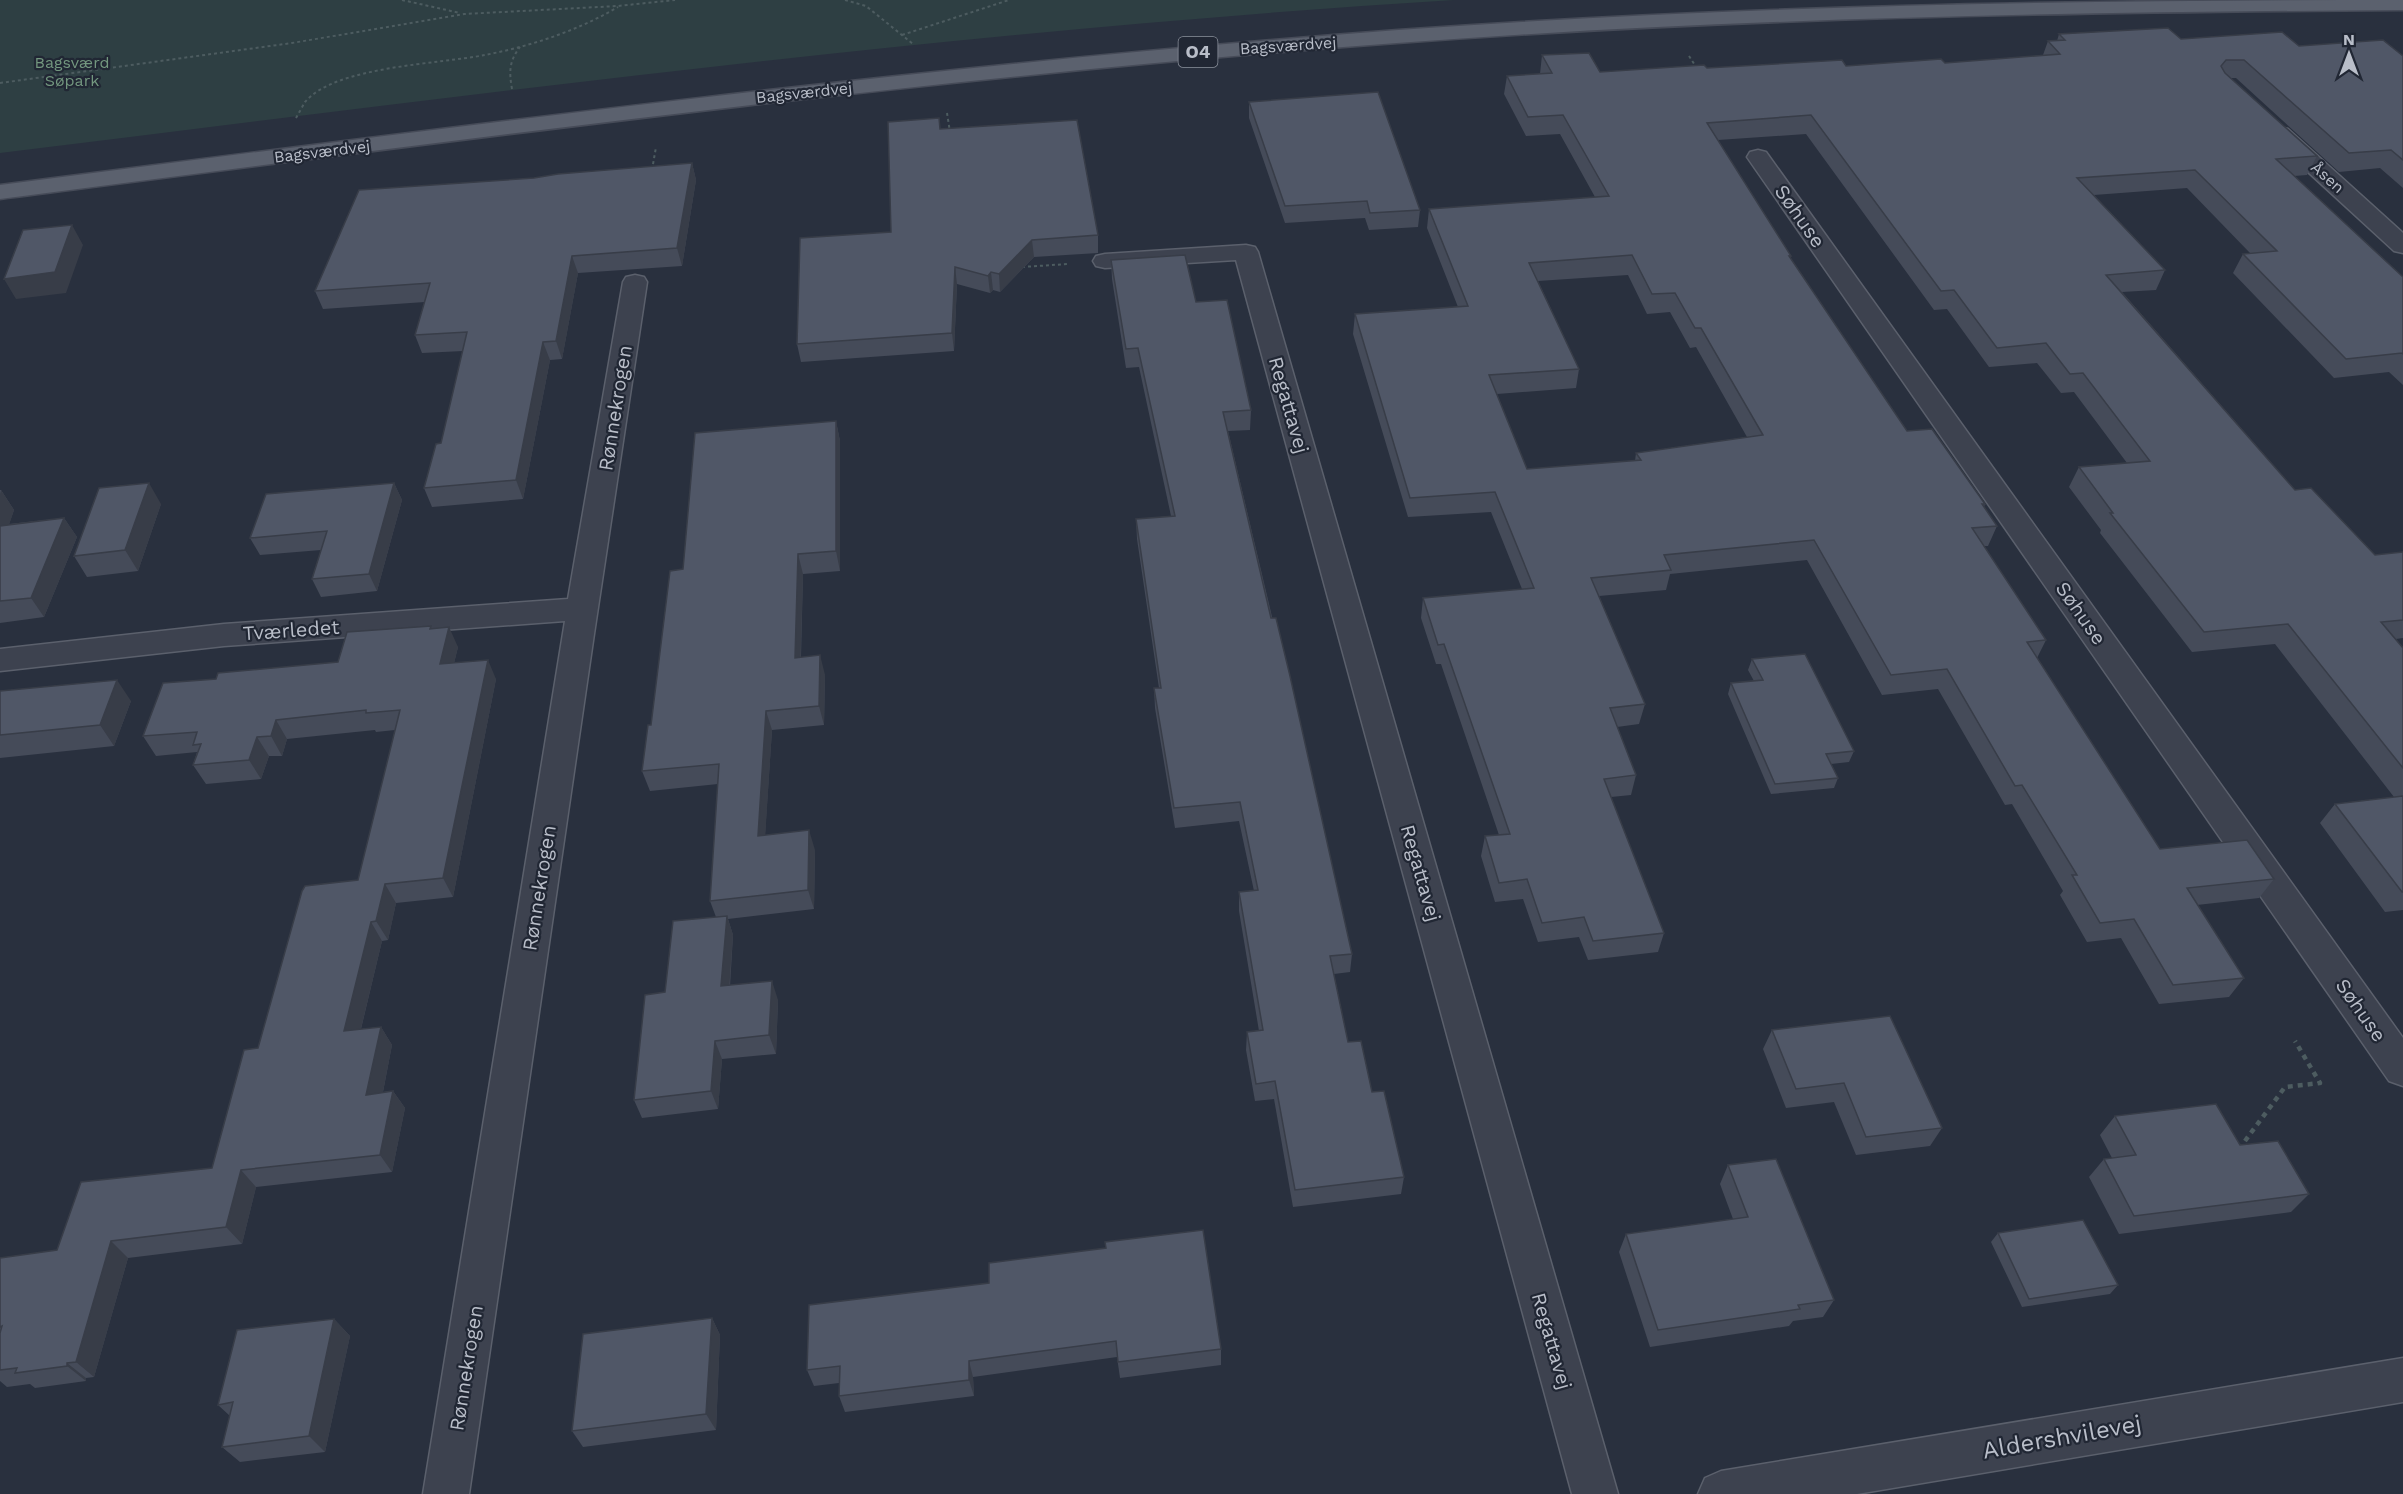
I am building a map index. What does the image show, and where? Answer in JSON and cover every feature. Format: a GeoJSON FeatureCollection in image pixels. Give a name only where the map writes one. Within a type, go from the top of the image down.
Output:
{"type":"FeatureCollection","features":[{"type":"Feature","properties":{"kind":"main road","name":"Bagsværdvej"},"geometry":{"type":"LineString","coordinates":[[0,192],[662,108],[939,77],[1220,50],[1641,22],[1972,9],[2403,4]]}},
{"type":"Feature","properties":{"kind":"street","name":"Åsen"},"geometry":{"type":"LineString","coordinates":[[2265,120],[2403,246]]}},
{"type":"Feature","properties":{"kind":"street","name":"Søhuse"},"geometry":{"type":"LineString","coordinates":[[1758,157],[2403,1069]]}},
{"type":"Feature","properties":{"kind":"street","name":"Regattavej"},"geometry":{"type":"LineString","coordinates":[[1105,261],[1246,252],[1595,1494]]}},
{"type":"Feature","properties":{"kind":"street","name":"Rønnekrogen"},"geometry":{"type":"LineString","coordinates":[[447,1494],[582,609],[635,282]]}},
{"type":"Feature","properties":{"kind":"street","name":"Tværledet"},"geometry":{"type":"LineString","coordinates":[[0,660],[224,635],[582,609]]}},
{"type":"Feature","properties":{"kind":"street","name":"Aldershvilevej"},"geometry":{"type":"LineString","coordinates":[[1721,1494],[2403,1380]]}},
{"type":"Feature","properties":{"kind":"path"},"geometry":{"type":"LineString","coordinates":[[402,0],[464,14]]}},
{"type":"Feature","properties":{"kind":"path"},"geometry":{"type":"LineString","coordinates":[[0,82],[292,43],[464,14],[618,6],[675,0]]}},
{"type":"Feature","properties":{"kind":"path"},"geometry":{"type":"LineString","coordinates":[[845,0],[866,6],[920,49],[939,77]]}},
{"type":"Feature","properties":{"kind":"path"},"geometry":{"type":"LineString","coordinates":[[901,35],[1009,0]]}},
{"type":"Feature","properties":{"kind":"path"},"geometry":{"type":"LineString","coordinates":[[288,155],[298,111],[311,96],[330,86],[370,73],[457,60],[520,46],[578,28],[618,6]]}},
{"type":"Feature","properties":{"kind":"path"},"geometry":{"type":"LineString","coordinates":[[516,126],[509,66],[511,57],[520,46]]}},
{"type":"Feature","properties":{"kind":"path"},"geometry":{"type":"LineString","coordinates":[[1687,53],[1704,77]]}},
{"type":"Feature","properties":{"kind":"path"},"geometry":{"type":"LineString","coordinates":[[651,178],[662,108]]}},
{"type":"Feature","properties":{"kind":"path"},"geometry":{"type":"LineString","coordinates":[[949,120],[951,143]]}},
{"type":"Feature","properties":{"kind":"path"},"geometry":{"type":"LineString","coordinates":[[1021,267],[1105,261]]}},
{"type":"Feature","properties":{"kind":"path"},"geometry":{"type":"LineString","coordinates":[[2235,1154],[2285,1087],[2320,1083],[2295,1041]]}},
{"type":"Feature","properties":{"kind":"green space","name":"Bagsværd Søpark"},"geometry":{"type":"Polygon","coordinates":[[[0,0],[1454,0],[1089,28],[726,65],[0,153],[0,0]]]}},
{"type":"Feature","properties":{"kind":"building"},"geometry":{"type":"Polygon","coordinates":[[[2168,28],[2181,39],[2282,32],[2299,46],[2383,40],[2403,56],[2403,160],[2391,150],[2349,153],[2244,60],[2226,60],[2221,66],[2225,73],[2317,156],[2276,159],[2403,277],[2403,354],[2346,359],[2243,254],[2277,251],[2195,170],[2077,178],[2165,270],[2106,275],[2295,490],[2311,488],[2375,555],[2403,552],[2403,620],[2381,622],[2403,648],[2403,768],[2288,624],[2204,632],[2110,513],[2113,513],[2079,467],[2150,461],[2083,373],[2070,374],[2046,343],[1997,348],[1954,290],[1941,291],[1811,115],[1707,123],[1791,256],[1789,256],[1907,431],[1932,429],[1985,504],[1982,504],[1997,526],[1972,528],[2046,640],[2027,642],[2160,849],[2247,840],[2274,879],[2187,888],[2244,978],[2173,985],[2134,919],[2100,923],[2072,875],[2077,875],[2022,785],[2015,786],[1947,669],[1891,675],[1814,540],[1664,555],[1671,570],[1591,578],[1645,704],[1610,708],[1636,775],[1604,779],[1664,933],[1593,941],[1584,917],[1542,923],[1527,879],[1499,883],[1485,836],[1510,834],[1444,644],[1438,645],[1423,598],[1534,588],[1495,492],[1410,498],[1355,314],[1468,306],[1429,209],[1609,196],[1563,115],[1528,117],[1507,76],[1552,73],[1542,55],[1589,53],[1600,72],[1704,65],[1707,68],[1842,60],[1846,66],[1941,59],[1945,63],[2060,54],[2048,41],[2065,40],[2059,34],[2168,28]],[[1632,255],[1529,263],[1579,369],[1489,375],[1527,469],[1641,460],[1636,453],[1763,435],[1701,328],[1695,328],[1675,293],[1652,294],[1632,255]]]}},
{"type":"Feature","properties":{"kind":"building"},"geometry":{"type":"Polygon","coordinates":[[[1378,92],[1420,210],[1370,213],[1367,201],[1285,206],[1249,102],[1378,92]]]}},
{"type":"Feature","properties":{"kind":"building"},"geometry":{"type":"Polygon","coordinates":[[[939,118],[940,129],[1077,120],[1098,235],[1032,240],[999,274],[991,272],[988,276],[955,267],[952,333],[797,344],[800,238],[891,232],[888,122],[939,118]]]}},
{"type":"Feature","properties":{"kind":"building"},"geometry":{"type":"Polygon","coordinates":[[[692,163],[677,248],[572,256],[556,341],[543,342],[516,480],[424,488],[436,444],[441,443],[467,332],[415,335],[430,283],[315,291],[359,190],[534,178],[692,163]]]}},
{"type":"Feature","properties":{"kind":"building"},"geometry":{"type":"Polygon","coordinates":[[[72,225],[55,272],[4,279],[23,230],[72,225]]]}},
{"type":"Feature","properties":{"kind":"building"},"geometry":{"type":"Polygon","coordinates":[[[1185,255],[1196,302],[1227,300],[1251,410],[1223,412],[1271,618],[1276,618],[1290,676],[1352,954],[1330,956],[1348,1042],[1361,1041],[1372,1092],[1384,1091],[1404,1177],[1295,1190],[1275,1081],[1256,1084],[1247,1032],[1263,1030],[1239,892],[1258,890],[1240,802],[1174,808],[1154,688],[1161,688],[1136,519],[1175,516],[1138,348],[1126,349],[1111,260],[1185,255]]]}},
{"type":"Feature","properties":{"kind":"building"},"geometry":{"type":"Polygon","coordinates":[[[836,421],[836,551],[798,554],[795,658],[820,655],[819,706],[766,711],[758,836],[809,830],[808,890],[710,901],[719,764],[642,771],[648,725],[651,725],[670,571],[683,569],[695,433],[836,421]]]}},
{"type":"Feature","properties":{"kind":"building"},"geometry":{"type":"Polygon","coordinates":[[[149,483],[125,550],[74,556],[99,488],[149,483]]]}},
{"type":"Feature","properties":{"kind":"building"},"geometry":{"type":"Polygon","coordinates":[[[394,483],[369,574],[312,579],[327,531],[250,538],[266,494],[394,483]]]}},
{"type":"Feature","properties":{"kind":"building"},"geometry":{"type":"Polygon","coordinates":[[[64,518],[31,598],[0,601],[0,526],[64,518]]]}},
{"type":"Feature","properties":{"kind":"building"},"geometry":{"type":"Polygon","coordinates":[[[431,626],[430,629],[449,627],[440,664],[488,660],[443,878],[385,884],[376,921],[371,922],[344,1031],[381,1027],[366,1095],[393,1091],[380,1155],[241,1170],[226,1227],[111,1241],[76,1362],[67,1363],[67,1366],[15,1373],[17,1368],[0,1370],[2,1326],[0,1327],[0,1258],[57,1250],[81,1182],[212,1168],[244,1050],[258,1048],[302,891],[305,886],[358,880],[400,710],[366,713],[366,710],[276,720],[271,736],[257,737],[249,760],[193,765],[201,744],[193,745],[197,732],[143,736],[163,683],[216,679],[218,673],[338,662],[347,632],[431,626]]]}},
{"type":"Feature","properties":{"kind":"building"},"geometry":{"type":"Polygon","coordinates":[[[1805,654],[1854,751],[1826,754],[1838,778],[1775,784],[1731,683],[1763,680],[1752,659],[1805,654]]]}},
{"type":"Feature","properties":{"kind":"building"},"geometry":{"type":"Polygon","coordinates":[[[117,680],[100,725],[0,735],[0,691],[117,680]]]}},
{"type":"Feature","properties":{"kind":"building"},"geometry":{"type":"Polygon","coordinates":[[[2403,796],[2403,892],[2402,892],[2335,804],[2403,796]]]}},
{"type":"Feature","properties":{"kind":"building"},"geometry":{"type":"Polygon","coordinates":[[[727,916],[721,986],[772,981],[769,1035],[715,1041],[711,1091],[634,1100],[645,995],[665,992],[673,921],[727,916]]]}},
{"type":"Feature","properties":{"kind":"building"},"geometry":{"type":"Polygon","coordinates":[[[1890,1016],[1942,1128],[1866,1137],[1844,1083],[1796,1089],[1772,1030],[1890,1016]]]}},
{"type":"Feature","properties":{"kind":"building"},"geometry":{"type":"Polygon","coordinates":[[[2216,1104],[2240,1145],[2278,1141],[2309,1194],[2134,1216],[2104,1159],[2136,1155],[2115,1116],[2216,1104]]]}},
{"type":"Feature","properties":{"kind":"building"},"geometry":{"type":"Polygon","coordinates":[[[1776,1159],[1834,1300],[1798,1305],[1800,1309],[1658,1330],[1626,1234],[1748,1217],[1728,1165],[1776,1159]]]}},
{"type":"Feature","properties":{"kind":"building"},"geometry":{"type":"Polygon","coordinates":[[[2083,1220],[2118,1285],[2029,1299],[1998,1233],[2083,1220]]]}},
{"type":"Feature","properties":{"kind":"building"},"geometry":{"type":"Polygon","coordinates":[[[1203,1230],[1221,1349],[1118,1362],[1116,1341],[969,1361],[969,1380],[839,1396],[840,1366],[807,1370],[809,1305],[989,1283],[989,1263],[1106,1248],[1105,1242],[1203,1230]]]}},
{"type":"Feature","properties":{"kind":"building"},"geometry":{"type":"Polygon","coordinates":[[[712,1318],[706,1414],[572,1431],[583,1334],[712,1318]]]}},
{"type":"Feature","properties":{"kind":"building"},"geometry":{"type":"Polygon","coordinates":[[[334,1319],[309,1436],[222,1447],[233,1402],[218,1405],[237,1330],[334,1319]]]}}]}
